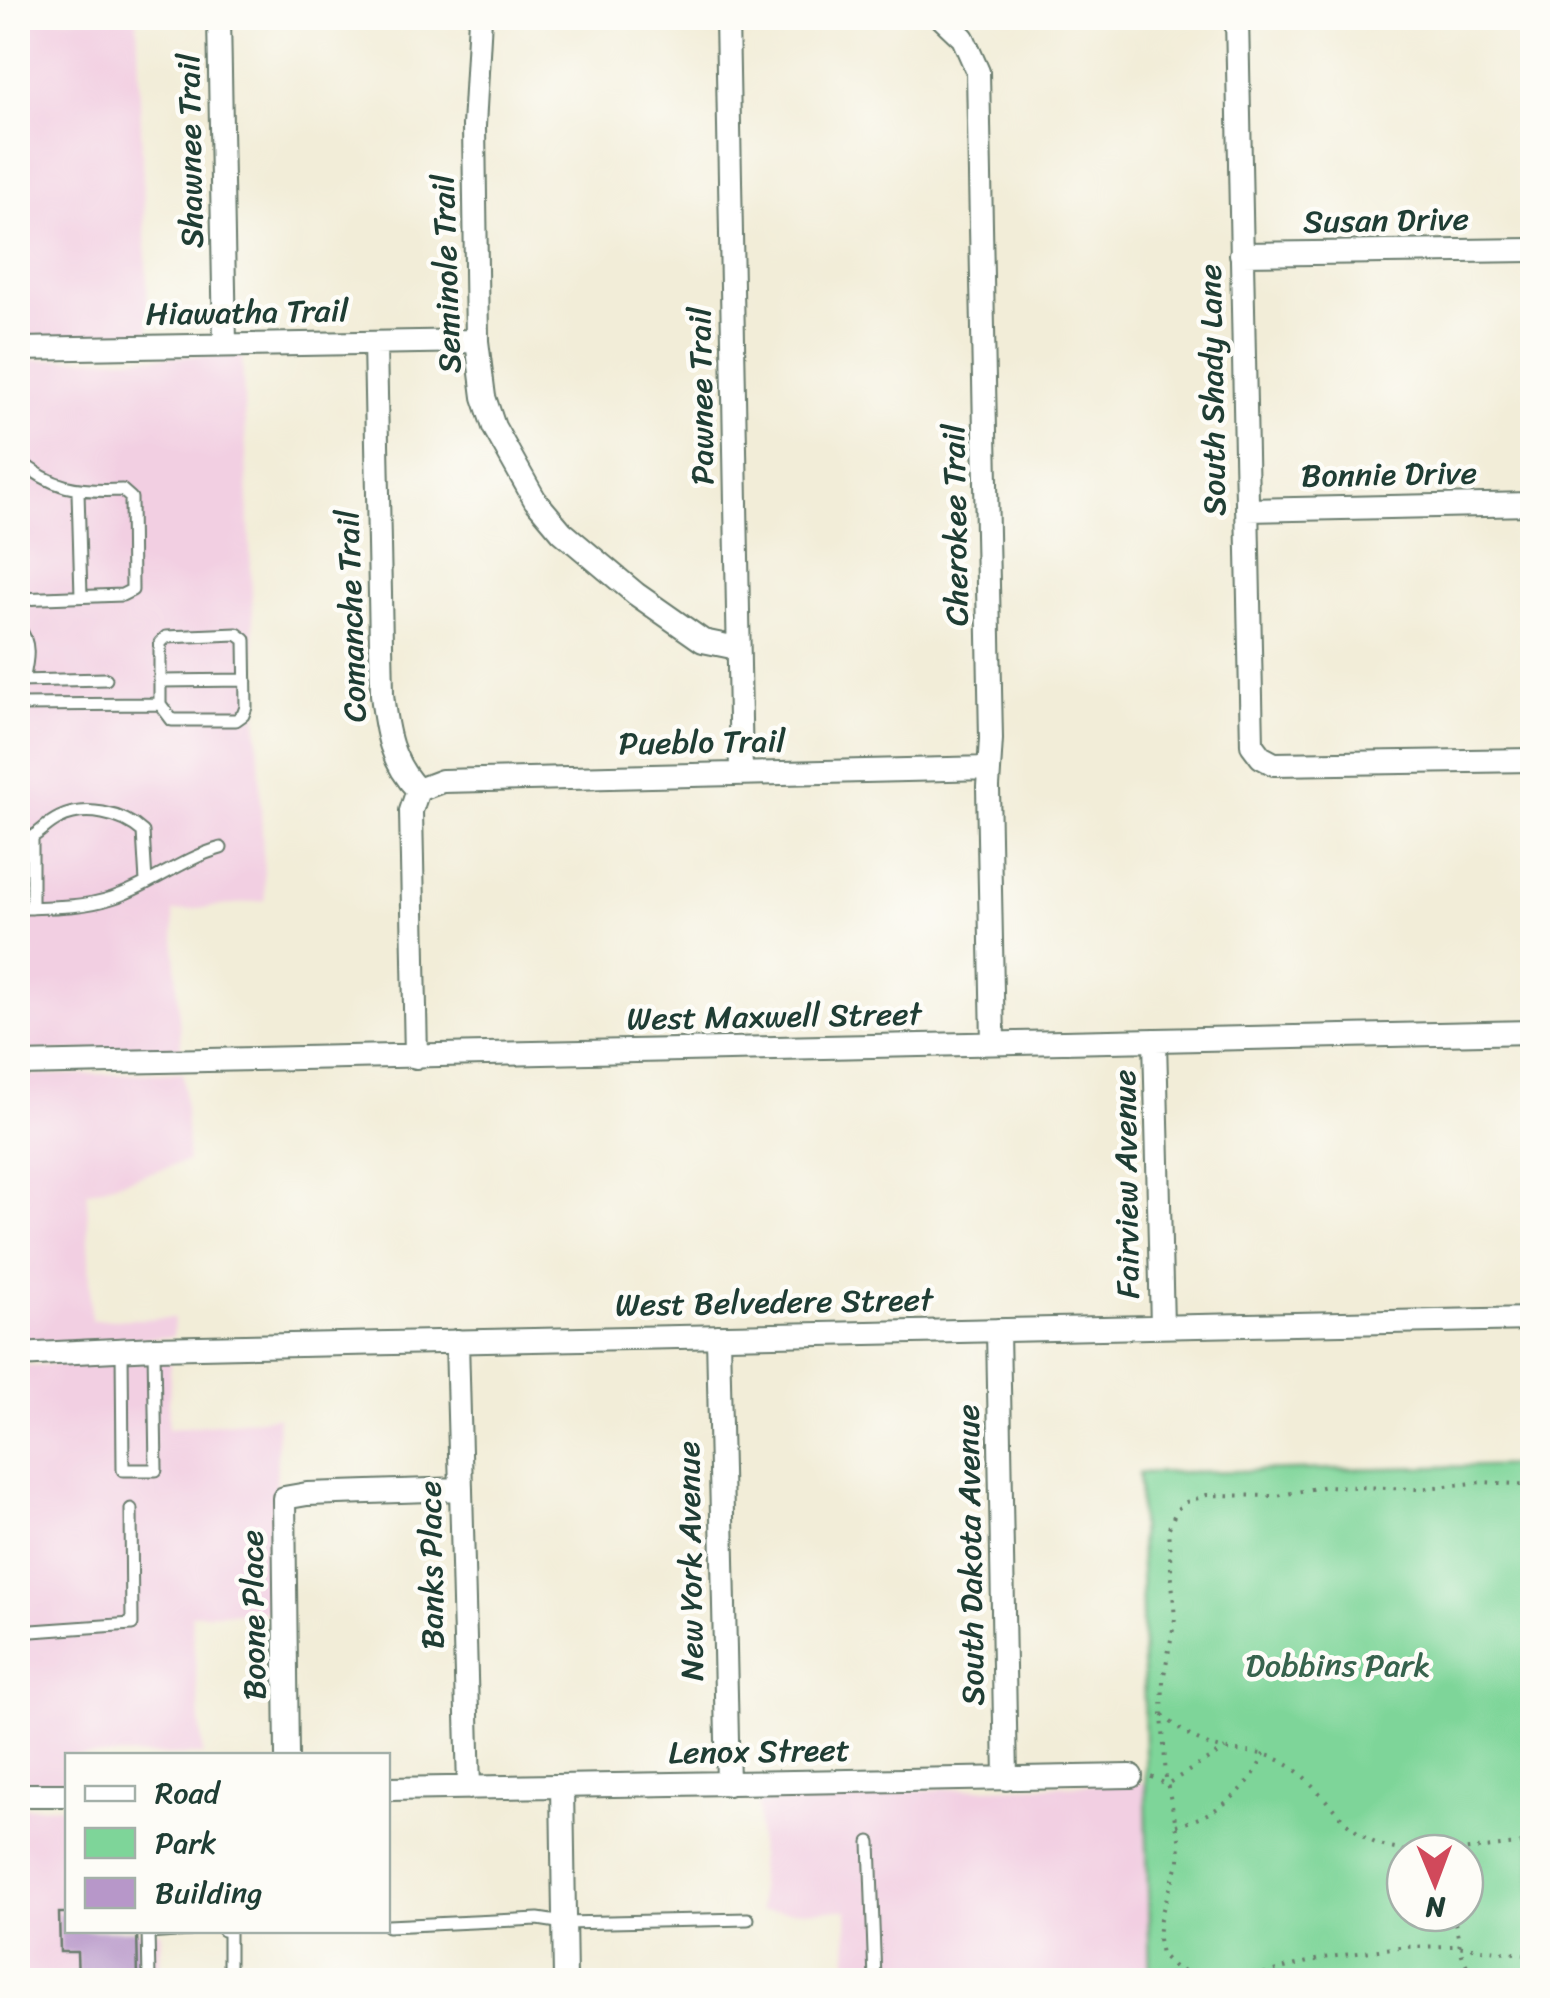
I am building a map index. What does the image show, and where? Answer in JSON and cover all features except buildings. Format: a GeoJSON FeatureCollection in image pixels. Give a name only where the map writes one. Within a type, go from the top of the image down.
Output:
{"type":"FeatureCollection","features":[{"type":"Feature","properties":{"kind":"street","name":"Shawnee Trail"},"geometry":{"type":"LineString","coordinates":[[219,18],[225,344]]}},
{"type":"Feature","properties":{"kind":"street","name":"Seminole Trail"},"geometry":{"type":"LineString","coordinates":[[480,18],[474,126],[477,341],[484,397],[494,428],[544,510],[562,532],[636,594],[703,642],[737,648]]}},
{"type":"Feature","properties":{"kind":"street","name":"Pawnee Trail"},"geometry":{"type":"LineString","coordinates":[[727,18],[740,774]]}},
{"type":"Feature","properties":{"kind":"street","name":"Cherokee Trail"},"geometry":{"type":"LineString","coordinates":[[942,18],[963,38],[978,72],[991,719],[988,768],[993,1043]]}},
{"type":"Feature","properties":{"kind":"street","name":"South Shady Lane"},"geometry":{"type":"LineString","coordinates":[[1237,18],[1252,745],[1261,758],[1274,764],[1532,760]]}},
{"type":"Feature","properties":{"kind":"street","name":"Susan Drive"},"geometry":{"type":"LineString","coordinates":[[1241,254],[1532,250]]}},
{"type":"Feature","properties":{"kind":"street","name":"Hiawatha Trail"},"geometry":{"type":"LineString","coordinates":[[18,349],[477,341]]}},
{"type":"Feature","properties":{"kind":"street","name":"Comanche Trail"},"geometry":{"type":"LineString","coordinates":[[376,342],[382,694],[391,750],[406,779],[418,790]]}},
{"type":"Feature","properties":{"kind":"street","name":"Bonnie Drive"},"geometry":{"type":"LineString","coordinates":[[1247,510],[1532,504]]}},
{"type":"Feature","properties":{"kind":"street","name":"Pueblo Trail"},"geometry":{"type":"LineString","coordinates":[[418,790],[442,780],[988,768]]}},
{"type":"Feature","properties":{"kind":"street"},"geometry":{"type":"LineString","coordinates":[[416,1057],[411,811],[418,790]]}},
{"type":"Feature","properties":{"kind":"street","name":"West Maxwell Street"},"geometry":{"type":"LineString","coordinates":[[18,1064],[1532,1032]]}},
{"type":"Feature","properties":{"kind":"street","name":"Fairview Avenue"},"geometry":{"type":"LineString","coordinates":[[1155,1040],[1162,1326]]}},
{"type":"Feature","properties":{"kind":"street","name":"West Belvedere Street"},"geometry":{"type":"LineString","coordinates":[[18,1354],[1532,1319]]}},
{"type":"Feature","properties":{"kind":"street","name":"South Dakota Avenue"},"geometry":{"type":"LineString","coordinates":[[998,1330],[1006,1779]]}},
{"type":"Feature","properties":{"kind":"street","name":"New York Avenue"},"geometry":{"type":"LineString","coordinates":[[718,1336],[728,1784]]}},
{"type":"Feature","properties":{"kind":"street","name":"Banks Place"},"geometry":{"type":"LineString","coordinates":[[458,1341],[469,1788]]}},
{"type":"Feature","properties":{"kind":"street","name":"Boone Place"},"geometry":{"type":"LineString","coordinates":[[288,1753],[284,1498],[461,1489]]}},
{"type":"Feature","properties":{"kind":"street","name":"Lenox Street"},"geometry":{"type":"LineString","coordinates":[[390,1789],[1131,1776]]}},
{"type":"Feature","properties":{"kind":"street"},"geometry":{"type":"LineString","coordinates":[[562,1786],[565,1980]]}},
{"type":"Feature","properties":{"kind":"street"},"geometry":{"type":"LineString","coordinates":[[18,1796],[65,1794]]}},
{"type":"Feature","properties":{"kind":"lane"},"geometry":{"type":"LineString","coordinates":[[18,459],[36,475],[78,492],[122,490],[131,498],[132,590],[122,596],[18,599]]}},
{"type":"Feature","properties":{"kind":"lane"},"geometry":{"type":"LineString","coordinates":[[78,492],[81,596]]}},
{"type":"Feature","properties":{"kind":"lane"},"geometry":{"type":"LineString","coordinates":[[18,627],[28,651],[20,681],[106,679]]}},
{"type":"Feature","properties":{"kind":"lane"},"geometry":{"type":"LineString","coordinates":[[237,634],[245,640],[246,680],[246,707],[236,720],[172,720],[160,704],[160,643],[166,637],[237,634]]}},
{"type":"Feature","properties":{"kind":"lane"},"geometry":{"type":"LineString","coordinates":[[160,682],[246,680]]}},
{"type":"Feature","properties":{"kind":"lane"},"geometry":{"type":"LineString","coordinates":[[18,704],[160,704]]}},
{"type":"Feature","properties":{"kind":"lane"},"geometry":{"type":"LineString","coordinates":[[18,840],[32,840],[61,816],[78,813],[108,814],[131,821],[143,832],[146,882]]}},
{"type":"Feature","properties":{"kind":"lane"},"geometry":{"type":"LineString","coordinates":[[32,840],[32,908]]}},
{"type":"Feature","properties":{"kind":"lane"},"geometry":{"type":"LineString","coordinates":[[18,908],[76,906],[113,898],[195,856],[220,848]]}},
{"type":"Feature","properties":{"kind":"lane"},"geometry":{"type":"LineString","coordinates":[[122,1349],[123,1470],[156,1470],[154,1348]]}},
{"type":"Feature","properties":{"kind":"lane"},"geometry":{"type":"LineString","coordinates":[[18,1632],[132,1624],[131,1509]]}},
{"type":"Feature","properties":{"kind":"lane"},"geometry":{"type":"LineString","coordinates":[[870,1842],[875,1980]]}},
{"type":"Feature","properties":{"kind":"lane"},"geometry":{"type":"LineString","coordinates":[[390,1926],[748,1918]]}},
{"type":"Feature","properties":{"kind":"lane"},"geometry":{"type":"LineString","coordinates":[[148,1933],[149,1980]]}},
{"type":"Feature","properties":{"kind":"lane"},"geometry":{"type":"LineString","coordinates":[[228,1933],[229,1980]]}},
{"type":"Feature","properties":{"kind":"path"},"geometry":{"type":"LineString","coordinates":[[1532,1485],[1482,1482],[1418,1489],[1326,1486],[1277,1496],[1207,1495],[1183,1503],[1168,1530],[1175,1620],[1162,1714],[1167,1784],[1179,1860],[1160,1918],[1158,1939],[1161,1954],[1190,1975],[1254,1976],[1323,1958],[1399,1946],[1460,1946],[1532,1955]]}},
{"type":"Feature","properties":{"kind":"path"},"geometry":{"type":"LineString","coordinates":[[1162,1714],[1196,1739],[1226,1749],[1264,1753],[1309,1778],[1358,1832],[1385,1846]]}},
{"type":"Feature","properties":{"kind":"path"},"geometry":{"type":"LineString","coordinates":[[1167,1784],[1226,1749]]}},
{"type":"Feature","properties":{"kind":"path"},"geometry":{"type":"LineString","coordinates":[[1176,1825],[1200,1820],[1248,1783],[1259,1770],[1264,1753]]}},
{"type":"Feature","properties":{"kind":"path"},"geometry":{"type":"LineString","coordinates":[[1131,1776],[1156,1778],[1167,1784]]}},
{"type":"Feature","properties":{"kind":"path"},"geometry":{"type":"LineString","coordinates":[[1485,1848],[1532,1842]]}},
{"type":"Feature","properties":{"kind":"path"},"geometry":{"type":"LineString","coordinates":[[1458,1933],[1464,1964],[1472,1972],[1496,1973]]}},
{"type":"Feature","properties":{"kind":"shaded area"},"geometry":{"type":"Polygon","coordinates":[[[18,18],[137,18],[149,335],[18,338],[18,18]]]}},
{"type":"Feature","properties":{"kind":"shaded area"},"geometry":{"type":"Polygon","coordinates":[[[242,355],[265,900],[173,912],[181,1051],[18,1052],[18,360],[242,355]]]}},
{"type":"Feature","properties":{"kind":"shaded area"},"geometry":{"type":"Polygon","coordinates":[[[183,1073],[188,1161],[87,1192],[91,1320],[174,1318],[173,1337],[18,1344],[18,1075],[183,1073]]]}},
{"type":"Feature","properties":{"kind":"shaded area"},"geometry":{"type":"Polygon","coordinates":[[[171,1359],[168,1429],[278,1417],[273,1611],[191,1614],[203,1753],[65,1753],[65,1784],[18,1784],[18,1366],[171,1359]]]}},
{"type":"Feature","properties":{"kind":"shaded area"},"geometry":{"type":"Polygon","coordinates":[[[1145,1783],[1150,1980],[848,1980],[847,1910],[760,1911],[758,1795],[1145,1783]]]}},
{"type":"Feature","properties":{"kind":"shaded area"},"geometry":{"type":"Polygon","coordinates":[[[65,1806],[65,1933],[161,1933],[159,1980],[18,1980],[18,1807],[65,1806]]]}},
{"type":"Feature","properties":{"kind":"green space","name":"Dobbins Park"},"geometry":{"type":"Polygon","coordinates":[[[1532,1465],[1532,1980],[1150,1980],[1139,1473],[1532,1465]]]}}]}
